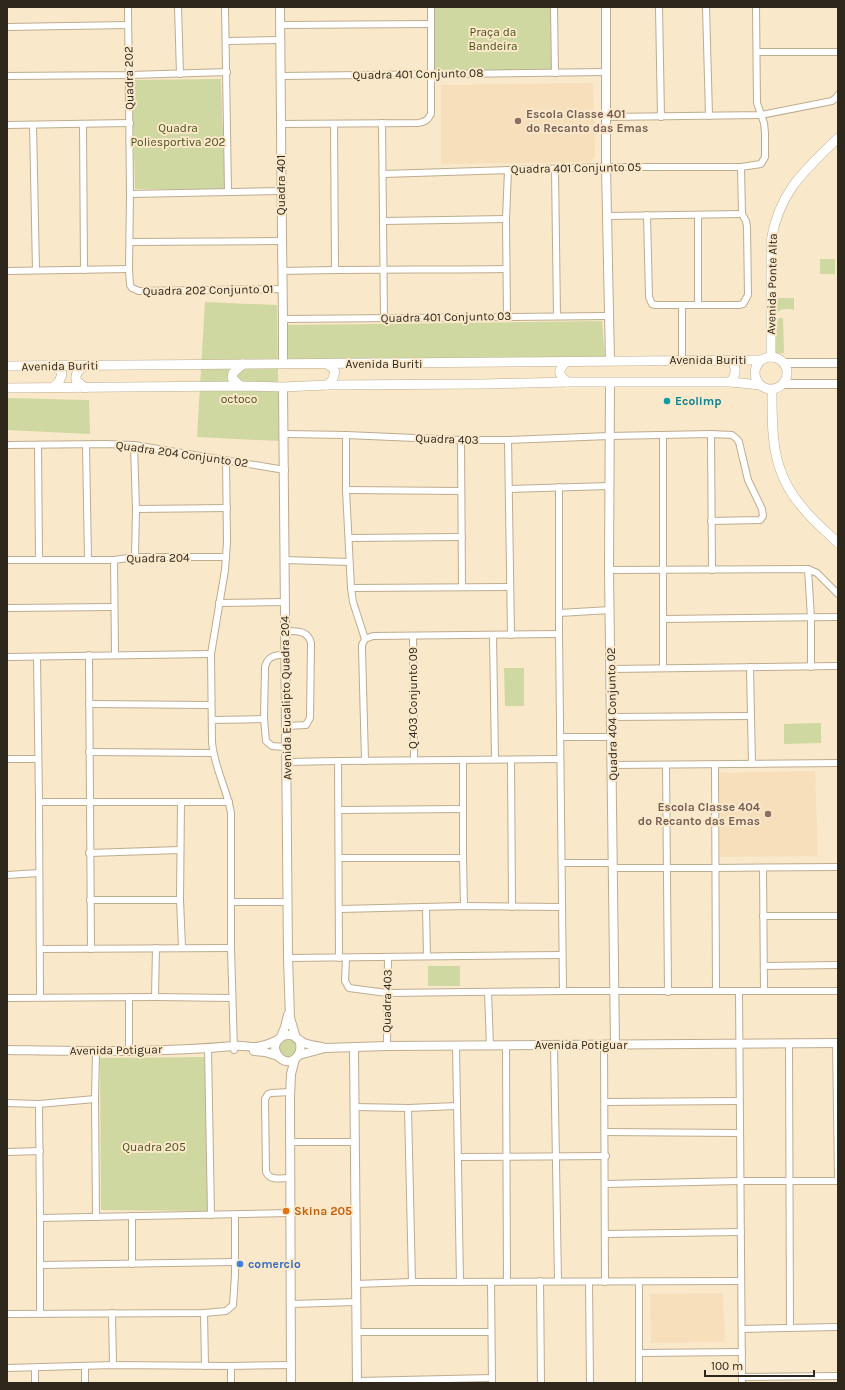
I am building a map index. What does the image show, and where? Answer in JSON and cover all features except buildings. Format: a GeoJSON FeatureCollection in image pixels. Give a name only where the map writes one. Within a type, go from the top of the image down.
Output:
{"type":"FeatureCollection","features":[{"type":"Feature","properties":{"kind":"main road","name":"Avenida Ponte Alta"},"geometry":{"type":"LineString","coordinates":[[770,357],[771,241],[773,226],[781,205],[796,180],[838,138]]}},
{"type":"Feature","properties":{"kind":"main road","name":"Avenida Buriti"},"geometry":{"type":"LineString","coordinates":[[7,366],[761,360],[770,357]]}},
{"type":"Feature","properties":{"kind":"main road"},"geometry":{"type":"LineString","coordinates":[[770,357],[778,358],[784,363],[787,371],[787,376],[783,384],[772,390],[772,426],[774,447],[781,472],[789,489],[803,508],[838,543]]}},
{"type":"Feature","properties":{"kind":"main road"},"geometry":{"type":"LineString","coordinates":[[731,360],[736,371],[731,382]]}},
{"type":"Feature","properties":{"kind":"main road","name":"Avenida Buriti"},"geometry":{"type":"LineString","coordinates":[[760,385],[756,379],[755,373],[761,360]]}},
{"type":"Feature","properties":{"kind":"main road"},"geometry":{"type":"LineString","coordinates":[[566,362],[561,367],[560,372],[561,376],[567,382]]}},
{"type":"Feature","properties":{"kind":"main road"},"geometry":{"type":"LineString","coordinates":[[240,386],[232,378],[233,373],[243,364]]}},
{"type":"Feature","properties":{"kind":"main road"},"geometry":{"type":"LineString","coordinates":[[327,385],[332,381],[334,372],[333,368],[328,364]]}},
{"type":"Feature","properties":{"kind":"main road"},"geometry":{"type":"LineString","coordinates":[[53,366],[60,370],[62,374],[59,382],[53,387]]}},
{"type":"Feature","properties":{"kind":"main road"},"geometry":{"type":"LineString","coordinates":[[85,366],[80,369],[76,376],[76,380],[85,388]]}},
{"type":"Feature","properties":{"kind":"main road","name":"Avenida Buriti"},"geometry":{"type":"LineString","coordinates":[[7,388],[283,387],[327,385],[567,382],[731,382],[760,385],[772,390]]}},
{"type":"Feature","properties":{"kind":"street","name":"Quadra 202"},"geometry":{"type":"LineString","coordinates":[[128,7],[130,75],[129,269]]}},
{"type":"Feature","properties":{"kind":"street"},"geometry":{"type":"LineString","coordinates":[[178,7],[180,74]]}},
{"type":"Feature","properties":{"kind":"street"},"geometry":{"type":"LineString","coordinates":[[225,7],[228,192]]}},
{"type":"Feature","properties":{"kind":"street","name":"Quadra 401"},"geometry":{"type":"LineString","coordinates":[[280,7],[282,271],[284,319],[283,364]]}},
{"type":"Feature","properties":{"kind":"street"},"geometry":{"type":"LineString","coordinates":[[281,124],[418,123],[424,122],[428,119],[431,114],[431,7]]}},
{"type":"Feature","properties":{"kind":"street"},"geometry":{"type":"LineString","coordinates":[[554,7],[555,73]]}},
{"type":"Feature","properties":{"kind":"street"},"geometry":{"type":"LineString","coordinates":[[606,7],[606,167],[610,361]]}},
{"type":"Feature","properties":{"kind":"street"},"geometry":{"type":"LineString","coordinates":[[659,7],[661,117]]}},
{"type":"Feature","properties":{"kind":"street"},"geometry":{"type":"LineString","coordinates":[[706,7],[709,116]]}},
{"type":"Feature","properties":{"kind":"street"},"geometry":{"type":"LineString","coordinates":[[756,7],[757,104],[761,115]]}},
{"type":"Feature","properties":{"kind":"street"},"geometry":{"type":"LineString","coordinates":[[280,25],[430,24]]}},
{"type":"Feature","properties":{"kind":"street"},"geometry":{"type":"LineString","coordinates":[[7,27],[128,25]]}},
{"type":"Feature","properties":{"kind":"street"},"geometry":{"type":"LineString","coordinates":[[226,40],[280,40]]}},
{"type":"Feature","properties":{"kind":"street"},"geometry":{"type":"LineString","coordinates":[[757,52],[838,52]]}},
{"type":"Feature","properties":{"kind":"street"},"geometry":{"type":"LineString","coordinates":[[7,76],[130,75],[227,72]]}},
{"type":"Feature","properties":{"kind":"street","name":"Quadra 401 Conjunto 08"},"geometry":{"type":"LineString","coordinates":[[281,76],[606,72]]}},
{"type":"Feature","properties":{"kind":"street"},"geometry":{"type":"LineString","coordinates":[[606,117],[761,115],[832,101],[838,97]]}},
{"type":"Feature","properties":{"kind":"street","name":"Quadra 401 Conjunto 05"},"geometry":{"type":"LineString","coordinates":[[383,174],[606,167],[741,167],[761,164],[765,157],[765,133],[761,115]]}},
{"type":"Feature","properties":{"kind":"street"},"geometry":{"type":"LineString","coordinates":[[7,125],[130,122]]}},
{"type":"Feature","properties":{"kind":"street"},"geometry":{"type":"LineString","coordinates":[[382,123],[384,319]]}},
{"type":"Feature","properties":{"kind":"street"},"geometry":{"type":"LineString","coordinates":[[83,124],[84,270]]}},
{"type":"Feature","properties":{"kind":"street"},"geometry":{"type":"LineString","coordinates":[[334,124],[335,269]]}},
{"type":"Feature","properties":{"kind":"street"},"geometry":{"type":"LineString","coordinates":[[33,125],[36,270]]}},
{"type":"Feature","properties":{"kind":"street"},"geometry":{"type":"LineString","coordinates":[[647,215],[649,300],[652,304],[682,306],[743,304],[748,295],[747,227],[746,221],[742,214],[741,167]]}},
{"type":"Feature","properties":{"kind":"street"},"geometry":{"type":"LineString","coordinates":[[555,169],[557,316]]}},
{"type":"Feature","properties":{"kind":"street"},"geometry":{"type":"LineString","coordinates":[[507,316],[506,219],[508,170]]}},
{"type":"Feature","properties":{"kind":"street"},"geometry":{"type":"LineString","coordinates":[[130,194],[282,191]]}},
{"type":"Feature","properties":{"kind":"street"},"geometry":{"type":"LineString","coordinates":[[698,214],[698,305]]}},
{"type":"Feature","properties":{"kind":"street"},"geometry":{"type":"LineString","coordinates":[[608,216],[742,214]]}},
{"type":"Feature","properties":{"kind":"street"},"geometry":{"type":"LineString","coordinates":[[384,221],[506,219]]}},
{"type":"Feature","properties":{"kind":"street"},"geometry":{"type":"LineString","coordinates":[[130,242],[282,241]]}},
{"type":"Feature","properties":{"kind":"street"},"geometry":{"type":"LineString","coordinates":[[7,271],[129,269]]}},
{"type":"Feature","properties":{"kind":"street","name":"Quadra 202 Conjunto 01"},"geometry":{"type":"LineString","coordinates":[[129,269],[130,285],[136,291],[283,290]]}},
{"type":"Feature","properties":{"kind":"street"},"geometry":{"type":"LineString","coordinates":[[282,271],[335,269],[506,269]]}},
{"type":"Feature","properties":{"kind":"street"},"geometry":{"type":"LineString","coordinates":[[682,306],[682,360]]}},
{"type":"Feature","properties":{"kind":"street","name":"Quadra 401 Conjunto 03"},"geometry":{"type":"LineString","coordinates":[[284,319],[608,316]]}},
{"type":"Feature","properties":{"kind":"street"},"geometry":{"type":"LineString","coordinates":[[784,363],[838,363]]}},
{"type":"Feature","properties":{"kind":"street","name":"Quadra 404 Conjunto 02"},"geometry":{"type":"LineString","coordinates":[[610,383],[609,486],[615,1045]]}},
{"type":"Feature","properties":{"kind":"street"},"geometry":{"type":"LineString","coordinates":[[783,384],[838,384]]}},
{"type":"Feature","properties":{"kind":"street","name":"Avenida Eucalipto Quadra 204"},"geometry":{"type":"LineString","coordinates":[[283,387],[285,434],[285,631],[289,1008]]}},
{"type":"Feature","properties":{"kind":"street","name":"Quadra 403"},"geometry":{"type":"LineString","coordinates":[[285,434],[461,440],[508,440],[663,434],[732,435],[737,439],[748,480],[762,509],[763,516],[760,520],[711,521]]}},
{"type":"Feature","properties":{"kind":"street"},"geometry":{"type":"LineString","coordinates":[[663,434],[663,668]]}},
{"type":"Feature","properties":{"kind":"street"},"geometry":{"type":"LineString","coordinates":[[711,434],[712,570]]}},
{"type":"Feature","properties":{"kind":"street"},"geometry":{"type":"LineString","coordinates":[[346,435],[346,490],[351,588],[353,602],[365,639]]}},
{"type":"Feature","properties":{"kind":"street"},"geometry":{"type":"LineString","coordinates":[[461,440],[462,587]]}},
{"type":"Feature","properties":{"kind":"street"},"geometry":{"type":"LineString","coordinates":[[508,440],[511,635]]}},
{"type":"Feature","properties":{"kind":"street","name":"Quadra 204 Conjunto 02"},"geometry":{"type":"LineString","coordinates":[[7,445],[134,445],[285,470]]}},
{"type":"Feature","properties":{"kind":"street"},"geometry":{"type":"LineString","coordinates":[[38,445],[39,559]]}},
{"type":"Feature","properties":{"kind":"street"},"geometry":{"type":"LineString","coordinates":[[86,445],[88,559]]}},
{"type":"Feature","properties":{"kind":"street"},"geometry":{"type":"LineString","coordinates":[[134,445],[136,510],[135,557]]}},
{"type":"Feature","properties":{"kind":"street"},"geometry":{"type":"LineString","coordinates":[[226,460],[228,542],[220,603],[211,654],[211,705],[213,753],[229,802],[231,813],[231,1048]]}},
{"type":"Feature","properties":{"kind":"street"},"geometry":{"type":"LineString","coordinates":[[509,489],[609,486]]}},
{"type":"Feature","properties":{"kind":"street"},"geometry":{"type":"LineString","coordinates":[[559,487],[563,991]]}},
{"type":"Feature","properties":{"kind":"street"},"geometry":{"type":"LineString","coordinates":[[346,490],[461,491]]}},
{"type":"Feature","properties":{"kind":"street"},"geometry":{"type":"LineString","coordinates":[[136,510],[226,508]]}},
{"type":"Feature","properties":{"kind":"street"},"geometry":{"type":"LineString","coordinates":[[349,538],[462,537]]}},
{"type":"Feature","properties":{"kind":"street","name":"Quadra 204"},"geometry":{"type":"LineString","coordinates":[[115,655],[114,560],[135,557],[226,557]]}},
{"type":"Feature","properties":{"kind":"street"},"geometry":{"type":"LineString","coordinates":[[7,560],[114,560]]}},
{"type":"Feature","properties":{"kind":"street"},"geometry":{"type":"LineString","coordinates":[[285,560],[349,562]]}},
{"type":"Feature","properties":{"kind":"street"},"geometry":{"type":"LineString","coordinates":[[610,570],[664,571],[808,569],[817,573],[838,594]]}},
{"type":"Feature","properties":{"kind":"street"},"geometry":{"type":"LineString","coordinates":[[808,569],[811,618],[811,666]]}},
{"type":"Feature","properties":{"kind":"street"},"geometry":{"type":"LineString","coordinates":[[351,588],[510,587]]}},
{"type":"Feature","properties":{"kind":"street"},"geometry":{"type":"LineString","coordinates":[[220,603],[285,602]]}},
{"type":"Feature","properties":{"kind":"street"},"geometry":{"type":"LineString","coordinates":[[7,608],[114,607]]}},
{"type":"Feature","properties":{"kind":"street"},"geometry":{"type":"LineString","coordinates":[[559,613],[610,610]]}},
{"type":"Feature","properties":{"kind":"street"},"geometry":{"type":"LineString","coordinates":[[663,619],[838,617]]}},
{"type":"Feature","properties":{"kind":"street"},"geometry":{"type":"LineString","coordinates":[[285,631],[299,631],[304,633],[310,638],[311,643],[310,718],[306,725],[287,726]]}},
{"type":"Feature","properties":{"kind":"street"},"geometry":{"type":"LineString","coordinates":[[365,761],[362,645],[365,639],[373,636],[559,634]]}},
{"type":"Feature","properties":{"kind":"street"},"geometry":{"type":"LineString","coordinates":[[493,635],[495,760]]}},
{"type":"Feature","properties":{"kind":"street","name":"Q 403 Conjunto 09"},"geometry":{"type":"LineString","coordinates":[[413,636],[414,760]]}},
{"type":"Feature","properties":{"kind":"street"},"geometry":{"type":"LineString","coordinates":[[7,657],[211,654]]}},
{"type":"Feature","properties":{"kind":"street"},"geometry":{"type":"LineString","coordinates":[[286,654],[272,656],[266,661],[264,719],[266,741],[272,746],[286,747]]}},
{"type":"Feature","properties":{"kind":"street"},"geometry":{"type":"LineString","coordinates":[[89,655],[88,752],[91,949]]}},
{"type":"Feature","properties":{"kind":"street"},"geometry":{"type":"LineString","coordinates":[[37,656],[40,802],[40,997]]}},
{"type":"Feature","properties":{"kind":"street"},"geometry":{"type":"LineString","coordinates":[[612,669],[838,666]]}},
{"type":"Feature","properties":{"kind":"street"},"geometry":{"type":"LineString","coordinates":[[750,667],[752,764]]}},
{"type":"Feature","properties":{"kind":"street"},"geometry":{"type":"LineString","coordinates":[[89,704],[211,705]]}},
{"type":"Feature","properties":{"kind":"street"},"geometry":{"type":"LineString","coordinates":[[612,717],[751,716]]}},
{"type":"Feature","properties":{"kind":"street"},"geometry":{"type":"LineString","coordinates":[[212,720],[264,719]]}},
{"type":"Feature","properties":{"kind":"street"},"geometry":{"type":"LineString","coordinates":[[560,737],[611,737]]}},
{"type":"Feature","properties":{"kind":"street"},"geometry":{"type":"LineString","coordinates":[[88,752],[213,753]]}},
{"type":"Feature","properties":{"kind":"street"},"geometry":{"type":"LineString","coordinates":[[7,759],[38,759]]}},
{"type":"Feature","properties":{"kind":"street"},"geometry":{"type":"LineString","coordinates":[[287,762],[560,759]]}},
{"type":"Feature","properties":{"kind":"street"},"geometry":{"type":"LineString","coordinates":[[463,760],[464,906]]}},
{"type":"Feature","properties":{"kind":"street"},"geometry":{"type":"LineString","coordinates":[[511,760],[512,907]]}},
{"type":"Feature","properties":{"kind":"street"},"geometry":{"type":"LineString","coordinates":[[338,761],[342,958],[345,981],[349,988],[387,993],[563,991],[838,992]]}},
{"type":"Feature","properties":{"kind":"street"},"geometry":{"type":"LineString","coordinates":[[612,765],[838,763]]}},
{"type":"Feature","properties":{"kind":"street"},"geometry":{"type":"LineString","coordinates":[[666,765],[668,992]]}},
{"type":"Feature","properties":{"kind":"street"},"geometry":{"type":"LineString","coordinates":[[715,765],[714,868],[716,992]]}},
{"type":"Feature","properties":{"kind":"street"},"geometry":{"type":"LineString","coordinates":[[40,802],[229,802]]}},
{"type":"Feature","properties":{"kind":"street"},"geometry":{"type":"LineString","coordinates":[[181,802],[180,900],[182,948]]}},
{"type":"Feature","properties":{"kind":"street"},"geometry":{"type":"LineString","coordinates":[[339,810],[463,809]]}},
{"type":"Feature","properties":{"kind":"street"},"geometry":{"type":"LineString","coordinates":[[89,853],[180,850]]}},
{"type":"Feature","properties":{"kind":"street"},"geometry":{"type":"LineString","coordinates":[[340,858],[463,858]]}},
{"type":"Feature","properties":{"kind":"street"},"geometry":{"type":"LineString","coordinates":[[562,863],[666,868],[838,867]]}},
{"type":"Feature","properties":{"kind":"street"},"geometry":{"type":"LineString","coordinates":[[763,868],[764,991]]}},
{"type":"Feature","properties":{"kind":"street"},"geometry":{"type":"LineString","coordinates":[[7,875],[40,873]]}},
{"type":"Feature","properties":{"kind":"street"},"geometry":{"type":"LineString","coordinates":[[90,900],[180,900]]}},
{"type":"Feature","properties":{"kind":"street"},"geometry":{"type":"LineString","coordinates":[[231,902],[288,902]]}},
{"type":"Feature","properties":{"kind":"street"},"geometry":{"type":"LineString","coordinates":[[340,909],[464,906],[562,907]]}},
{"type":"Feature","properties":{"kind":"street"},"geometry":{"type":"LineString","coordinates":[[426,907],[427,956]]}},
{"type":"Feature","properties":{"kind":"street"},"geometry":{"type":"LineString","coordinates":[[763,916],[838,916]]}},
{"type":"Feature","properties":{"kind":"street"},"geometry":{"type":"LineString","coordinates":[[155,997],[156,948]]}},
{"type":"Feature","properties":{"kind":"street"},"geometry":{"type":"LineString","coordinates":[[40,949],[231,948]]}},
{"type":"Feature","properties":{"kind":"street"},"geometry":{"type":"LineString","coordinates":[[288,958],[562,955]]}},
{"type":"Feature","properties":{"kind":"street","name":"Quadra 403"},"geometry":{"type":"LineString","coordinates":[[387,1046],[388,956]]}},
{"type":"Feature","properties":{"kind":"street"},"geometry":{"type":"LineString","coordinates":[[764,966],[838,965]]}},
{"type":"Feature","properties":{"kind":"street"},"geometry":{"type":"LineString","coordinates":[[488,992],[490,1046]]}},
{"type":"Feature","properties":{"kind":"street"},"geometry":{"type":"LineString","coordinates":[[739,992],[742,1380],[838,1376]]}},
{"type":"Feature","properties":{"kind":"street"},"geometry":{"type":"LineString","coordinates":[[129,997],[129,1050]]}},
{"type":"Feature","properties":{"kind":"street"},"geometry":{"type":"LineString","coordinates":[[7,998],[232,998]]}},
{"type":"Feature","properties":{"kind":"street"},"geometry":{"type":"LineString","coordinates":[[289,1008],[287,1023],[275,1049],[288,1075],[289,1094],[291,1383]]}},
{"type":"Feature","properties":{"kind":"street"},"geometry":{"type":"LineString","coordinates":[[289,1008],[291,1023],[301,1047],[291,1074],[289,1094]]}},
{"type":"Feature","properties":{"kind":"street","name":"Avenida Potiguar"},"geometry":{"type":"LineString","coordinates":[[7,1050],[96,1051],[231,1048],[262,1046],[289,1035],[325,1048]]}},
{"type":"Feature","properties":{"kind":"street"},"geometry":{"type":"LineString","coordinates":[[605,1184],[838,1180],[837,1043]]}},
{"type":"Feature","properties":{"kind":"street","name":"Avenida Potiguar"},"geometry":{"type":"LineString","coordinates":[[231,1048],[264,1052],[289,1061],[325,1048],[354,1047],[837,1043]]}},
{"type":"Feature","properties":{"kind":"street"},"geometry":{"type":"LineString","coordinates":[[789,1044],[790,1328]]}},
{"type":"Feature","properties":{"kind":"street"},"geometry":{"type":"LineString","coordinates":[[554,1045],[558,1281]]}},
{"type":"Feature","properties":{"kind":"street"},"geometry":{"type":"LineString","coordinates":[[604,1045],[606,1282]]}},
{"type":"Feature","properties":{"kind":"street"},"geometry":{"type":"LineString","coordinates":[[456,1046],[460,1282]]}},
{"type":"Feature","properties":{"kind":"street"},"geometry":{"type":"LineString","coordinates":[[506,1046],[507,1281]]}},
{"type":"Feature","properties":{"kind":"street"},"geometry":{"type":"LineString","coordinates":[[354,1047],[357,1382],[492,1381],[491,1282]]}},
{"type":"Feature","properties":{"kind":"street"},"geometry":{"type":"LineString","coordinates":[[208,1048],[211,1215]]}},
{"type":"Feature","properties":{"kind":"street"},"geometry":{"type":"LineString","coordinates":[[96,1051],[96,1216]]}},
{"type":"Feature","properties":{"kind":"street"},"geometry":{"type":"LineString","coordinates":[[289,1094],[271,1093],[268,1094],[265,1099],[266,1172],[268,1176],[272,1178],[290,1178]]}},
{"type":"Feature","properties":{"kind":"street"},"geometry":{"type":"LineString","coordinates":[[7,1104],[39,1104],[95,1099]]}},
{"type":"Feature","properties":{"kind":"street"},"geometry":{"type":"LineString","coordinates":[[605,1102],[739,1101]]}},
{"type":"Feature","properties":{"kind":"street"},"geometry":{"type":"LineString","coordinates":[[39,1104],[41,1265],[40,1314]]}},
{"type":"Feature","properties":{"kind":"street"},"geometry":{"type":"LineString","coordinates":[[355,1107],[408,1108],[457,1106]]}},
{"type":"Feature","properties":{"kind":"street"},"geometry":{"type":"LineString","coordinates":[[408,1108],[412,1282]]}},
{"type":"Feature","properties":{"kind":"street"},"geometry":{"type":"LineString","coordinates":[[605,1132],[740,1133]]}},
{"type":"Feature","properties":{"kind":"street"},"geometry":{"type":"LineString","coordinates":[[290,1142],[355,1142]]}},
{"type":"Feature","properties":{"kind":"street"},"geometry":{"type":"LineString","coordinates":[[7,1152],[40,1151]]}},
{"type":"Feature","properties":{"kind":"street"},"geometry":{"type":"LineString","coordinates":[[458,1157],[606,1156]]}},
{"type":"Feature","properties":{"kind":"street"},"geometry":{"type":"LineString","coordinates":[[40,1218],[290,1213]]}},
{"type":"Feature","properties":{"kind":"street"},"geometry":{"type":"LineString","coordinates":[[7,1314],[204,1313],[226,1311],[233,1305],[235,1215]]}},
{"type":"Feature","properties":{"kind":"street"},"geometry":{"type":"LineString","coordinates":[[132,1216],[132,1264]]}},
{"type":"Feature","properties":{"kind":"street"},"geometry":{"type":"LineString","coordinates":[[606,1234],[741,1232]]}},
{"type":"Feature","properties":{"kind":"street"},"geometry":{"type":"LineString","coordinates":[[41,1265],[234,1262]]}},
{"type":"Feature","properties":{"kind":"street"},"geometry":{"type":"LineString","coordinates":[[356,1284],[507,1281],[741,1281]]}},
{"type":"Feature","properties":{"kind":"street"},"geometry":{"type":"LineString","coordinates":[[540,1281],[541,1383]]}},
{"type":"Feature","properties":{"kind":"street"},"geometry":{"type":"LineString","coordinates":[[590,1282],[590,1383]]}},
{"type":"Feature","properties":{"kind":"street"},"geometry":{"type":"LineString","coordinates":[[639,1282],[639,1383]]}},
{"type":"Feature","properties":{"kind":"street"},"geometry":{"type":"LineString","coordinates":[[291,1304],[356,1302]]}},
{"type":"Feature","properties":{"kind":"street"},"geometry":{"type":"LineString","coordinates":[[204,1313],[205,1366]]}},
{"type":"Feature","properties":{"kind":"street"},"geometry":{"type":"LineString","coordinates":[[112,1314],[112,1365]]}},
{"type":"Feature","properties":{"kind":"street"},"geometry":{"type":"LineString","coordinates":[[742,1329],[838,1327]]}},
{"type":"Feature","properties":{"kind":"street"},"geometry":{"type":"LineString","coordinates":[[356,1332],[491,1332]]}},
{"type":"Feature","properties":{"kind":"street"},"geometry":{"type":"LineString","coordinates":[[639,1353],[742,1352]]}},
{"type":"Feature","properties":{"kind":"street"},"geometry":{"type":"LineString","coordinates":[[7,1368],[112,1365],[291,1365]]}},
{"type":"Feature","properties":{"kind":"street"},"geometry":{"type":"LineString","coordinates":[[84,1366],[85,1383]]}},
{"type":"Feature","properties":{"kind":"street"},"geometry":{"type":"LineString","coordinates":[[231,1366],[232,1383]]}},
{"type":"Feature","properties":{"kind":"street"},"geometry":{"type":"LineString","coordinates":[[35,1368],[35,1383]]}},
{"type":"Feature","properties":{"kind":"shaded area","name":"Escola Classe 401 do Recanto das Emas"},"geometry":{"type":"Polygon","coordinates":[[[593,83],[595,157],[590,162],[441,164],[441,85],[593,83]]]}},
{"type":"Feature","properties":{"kind":"shaded area","name":"Escola Classe 404 do Recanto das Emas"},"geometry":{"type":"Polygon","coordinates":[[[815,771],[818,856],[720,857],[719,773],[815,771]]]}},
{"type":"Feature","properties":{"kind":"shaded area"},"geometry":{"type":"Polygon","coordinates":[[[723,1293],[725,1342],[651,1343],[650,1294],[723,1293]]]}},
{"type":"Feature","properties":{"kind":"green space","name":"Praça da Bandeira"},"geometry":{"type":"Polygon","coordinates":[[[433,7],[552,7],[553,71],[433,71],[433,7]]]}},
{"type":"Feature","properties":{"kind":"green space","name":"Quadra Poliesportiva 202"},"geometry":{"type":"Polygon","coordinates":[[[221,79],[225,190],[135,189],[132,80],[221,79]]]}},
{"type":"Feature","properties":{"kind":"green space"},"geometry":{"type":"Polygon","coordinates":[[[820,259],[835,259],[835,274],[820,274],[820,259]]]}},
{"type":"Feature","properties":{"kind":"green space"},"geometry":{"type":"Polygon","coordinates":[[[776,298],[794,298],[794,310],[783,309],[778,312],[775,309],[776,298]]]}},
{"type":"Feature","properties":{"kind":"green space","name":"octoco"},"geometry":{"type":"Polygon","coordinates":[[[205,302],[277,305],[279,441],[197,437],[205,302]]]}},
{"type":"Feature","properties":{"kind":"green space"},"geometry":{"type":"Polygon","coordinates":[[[779,318],[783,318],[784,353],[776,354],[776,325],[779,318]]]}},
{"type":"Feature","properties":{"kind":"green space"},"geometry":{"type":"Polygon","coordinates":[[[602,321],[605,357],[287,359],[288,325],[602,321]]]}},
{"type":"Feature","properties":{"kind":"green space"},"geometry":{"type":"Polygon","coordinates":[[[7,398],[89,400],[90,434],[7,430],[7,398]]]}},
{"type":"Feature","properties":{"kind":"green space"},"geometry":{"type":"Polygon","coordinates":[[[504,668],[524,668],[524,706],[505,706],[504,668]]]}},
{"type":"Feature","properties":{"kind":"green space"},"geometry":{"type":"Polygon","coordinates":[[[821,723],[821,743],[784,744],[784,724],[821,723]]]}},
{"type":"Feature","properties":{"kind":"green space"},"geometry":{"type":"Polygon","coordinates":[[[428,966],[460,966],[460,986],[428,986],[428,966]]]}},
{"type":"Feature","properties":{"kind":"green space"},"geometry":{"type":"Polygon","coordinates":[[[290,1038],[297,1042],[297,1054],[288,1059],[282,1057],[278,1047],[280,1041],[290,1038]]]}},
{"type":"Feature","properties":{"kind":"green space","name":"Quadra 205"},"geometry":{"type":"Polygon","coordinates":[[[204,1057],[211,1211],[101,1210],[100,1058],[204,1057]]]}},
{"type":"Feature","properties":{"kind":"place","name":"Escola Classe 401 do Recanto das Emas"},"geometry":{"type":"Point","coordinates":[518,121]}},
{"type":"Feature","properties":{"kind":"place","name":"Ecolimp"},"geometry":{"type":"Point","coordinates":[667,401]}},
{"type":"Feature","properties":{"kind":"place","name":"Escola Classe 404 do Recanto das Emas"},"geometry":{"type":"Point","coordinates":[768,814]}},
{"type":"Feature","properties":{"kind":"place","name":"Skina 205"},"geometry":{"type":"Point","coordinates":[286,1211]}},
{"type":"Feature","properties":{"kind":"place","name":"comercio"},"geometry":{"type":"Point","coordinates":[240,1264]}}]}
